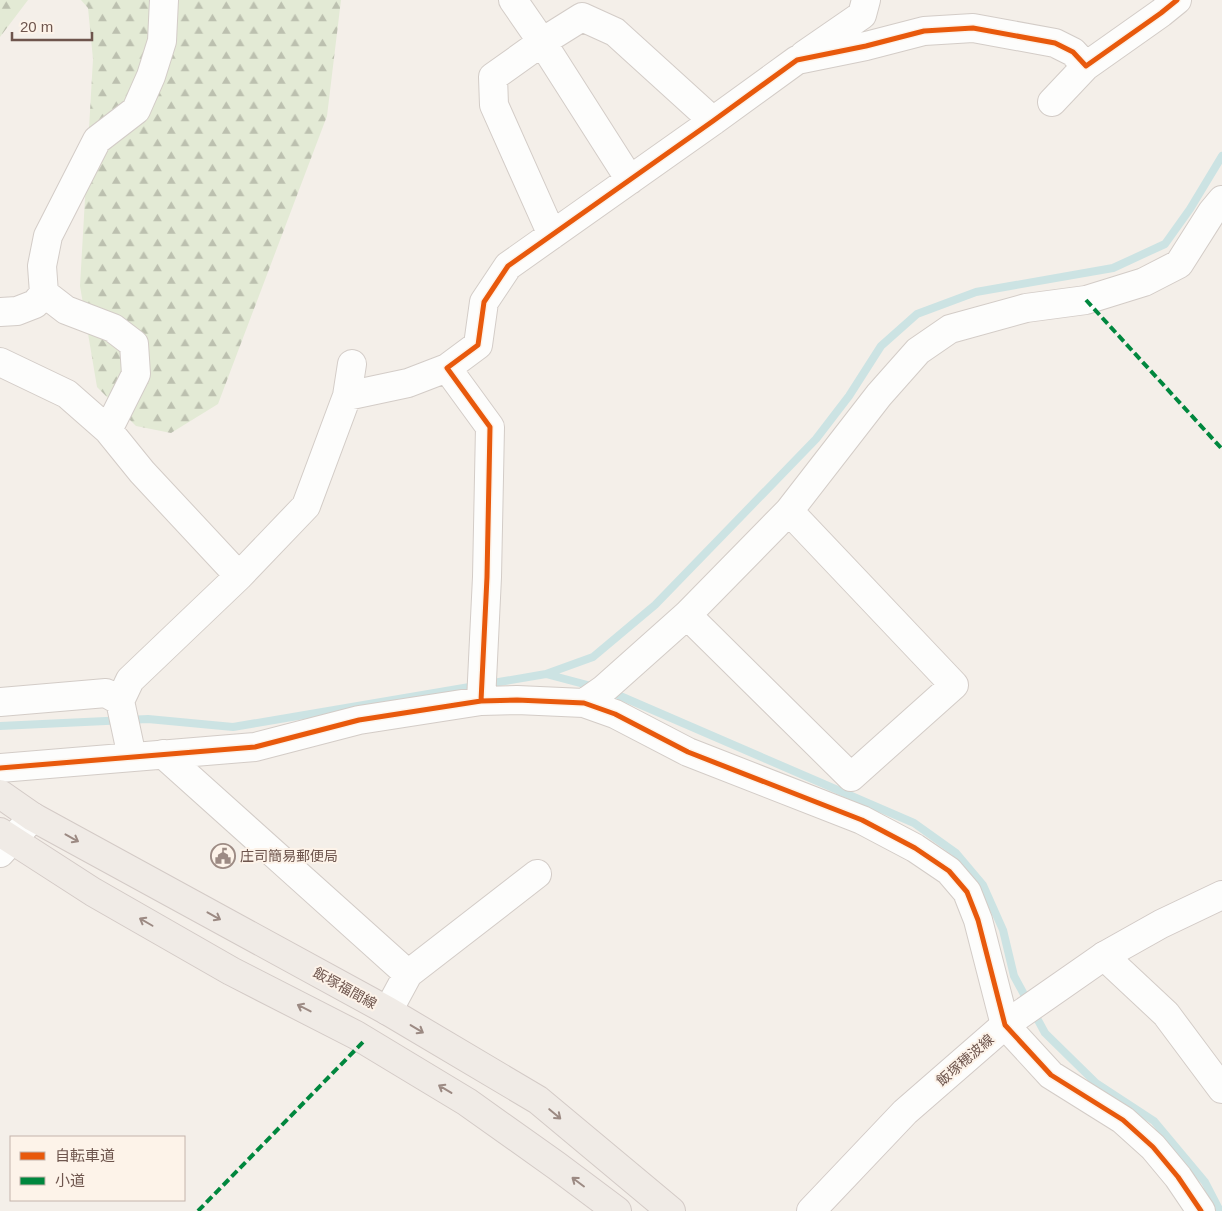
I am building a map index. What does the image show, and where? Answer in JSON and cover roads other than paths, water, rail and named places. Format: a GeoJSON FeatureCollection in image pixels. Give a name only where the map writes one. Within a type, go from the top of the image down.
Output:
{"type":"FeatureCollection","features":[{"type":"Feature","properties":{"kind":"main road","name":"飯塚福間線"},"geometry":{"type":"LineString","coordinates":[[0,794],[34,817],[388,1011],[538,1100],[671,1211]]}},
{"type":"Feature","properties":{"kind":"main road"},"geometry":{"type":"LineString","coordinates":[[4,842],[231,971],[356,1035],[467,1102],[617,1211]]}},
{"type":"Feature","properties":{"kind":"street"},"geometry":{"type":"LineString","coordinates":[[0,312],[17,311],[35,304],[44,293],[42,266],[48,236],[97,140],[136,110],[151,76],[162,41],[164,0]]}},
{"type":"Feature","properties":{"kind":"street"},"geometry":{"type":"LineString","coordinates":[[347,396],[408,383],[447,368],[478,345],[484,302],[508,266],[862,15],[866,0]]}},
{"type":"Feature","properties":{"kind":"street"},"geometry":{"type":"LineString","coordinates":[[1052,102],[1086,66],[1177,0]]}},
{"type":"Feature","properties":{"kind":"street"},"geometry":{"type":"LineString","coordinates":[[516,1],[630,180]]}},
{"type":"Feature","properties":{"kind":"street"},"geometry":{"type":"LineString","coordinates":[[552,235],[494,105],[494,77],[542,42],[582,17],[615,32],[713,121]]}},
{"type":"Feature","properties":{"kind":"street"},"geometry":{"type":"LineString","coordinates":[[796,60],[866,46],[924,31],[973,28],[1055,43],[1073,52],[1086,66]]}},
{"type":"Feature","properties":{"kind":"street"},"geometry":{"type":"LineString","coordinates":[[584,703],[604,689],[686,615],[790,511],[879,395],[918,351],[950,329],[1026,308],[1086,300],[1144,282],[1178,264],[1222,200]]}},
{"type":"Feature","properties":{"kind":"street"},"geometry":{"type":"LineString","coordinates":[[44,293],[66,310],[112,328],[134,344],[136,374],[108,430]]}},
{"type":"Feature","properties":{"kind":"street"},"geometry":{"type":"LineString","coordinates":[[0,362],[67,394],[108,430],[142,472],[239,576]]}},
{"type":"Feature","properties":{"kind":"street"},"geometry":{"type":"LineString","coordinates":[[132,757],[120,701],[130,680],[239,576],[306,506],[347,396],[352,364]]}},
{"type":"Feature","properties":{"kind":"street"},"geometry":{"type":"LineString","coordinates":[[447,368],[490,427],[487,577],[481,701]]}},
{"type":"Feature","properties":{"kind":"street"},"geometry":{"type":"LineString","coordinates":[[686,615],[851,777],[954,685],[790,511]]}},
{"type":"Feature","properties":{"kind":"street"},"geometry":{"type":"LineString","coordinates":[[0,702],[106,693],[120,701]]}},
{"type":"Feature","properties":{"kind":"street"},"geometry":{"type":"LineString","coordinates":[[0,768],[254,746],[359,720],[481,701],[518,700],[584,703],[615,714],[688,752],[862,820],[915,848],[949,871],[967,892],[978,920],[1010,1021],[1051,1075],[1123,1120],[1153,1147],[1178,1177],[1201,1211]]}},
{"type":"Feature","properties":{"kind":"street"},"geometry":{"type":"LineString","coordinates":[[163,754],[408,974]]}},
{"type":"Feature","properties":{"kind":"street"},"geometry":{"type":"LineString","coordinates":[[4,842],[34,817]]}},
{"type":"Feature","properties":{"kind":"street"},"geometry":{"type":"LineString","coordinates":[[388,1011],[408,974],[537,874]]}},
{"type":"Feature","properties":{"kind":"street","name":"飯塚穂波線"},"geometry":{"type":"LineString","coordinates":[[811,1211],[905,1112],[1010,1021],[1104,956],[1161,924],[1222,895]]}},
{"type":"Feature","properties":{"kind":"street"},"geometry":{"type":"LineString","coordinates":[[1104,956],[1166,1014],[1222,1090]]}},
{"type":"Feature","properties":{"kind":"waterway"},"geometry":{"type":"LineString","coordinates":[[0,726],[148,719],[233,727],[546,674],[593,657],[655,605],[816,439],[849,396],[881,346],[917,314],[976,292],[1113,268],[1165,244],[1190,209],[1222,156]]}},
{"type":"Feature","properties":{"kind":"waterway"},"geometry":{"type":"LineString","coordinates":[[546,674],[595,687]]}},
{"type":"Feature","properties":{"kind":"waterway"},"geometry":{"type":"LineString","coordinates":[[611,692],[914,823],[956,853],[983,885],[1003,930],[1014,976],[1045,1033],[1096,1083],[1154,1121],[1205,1182],[1220,1211]]}},
{"type":"Feature","properties":{"kind":"place","name":"庄司簡易郵便局"},"geometry":{"type":"Point","coordinates":[223,856]}}]}
